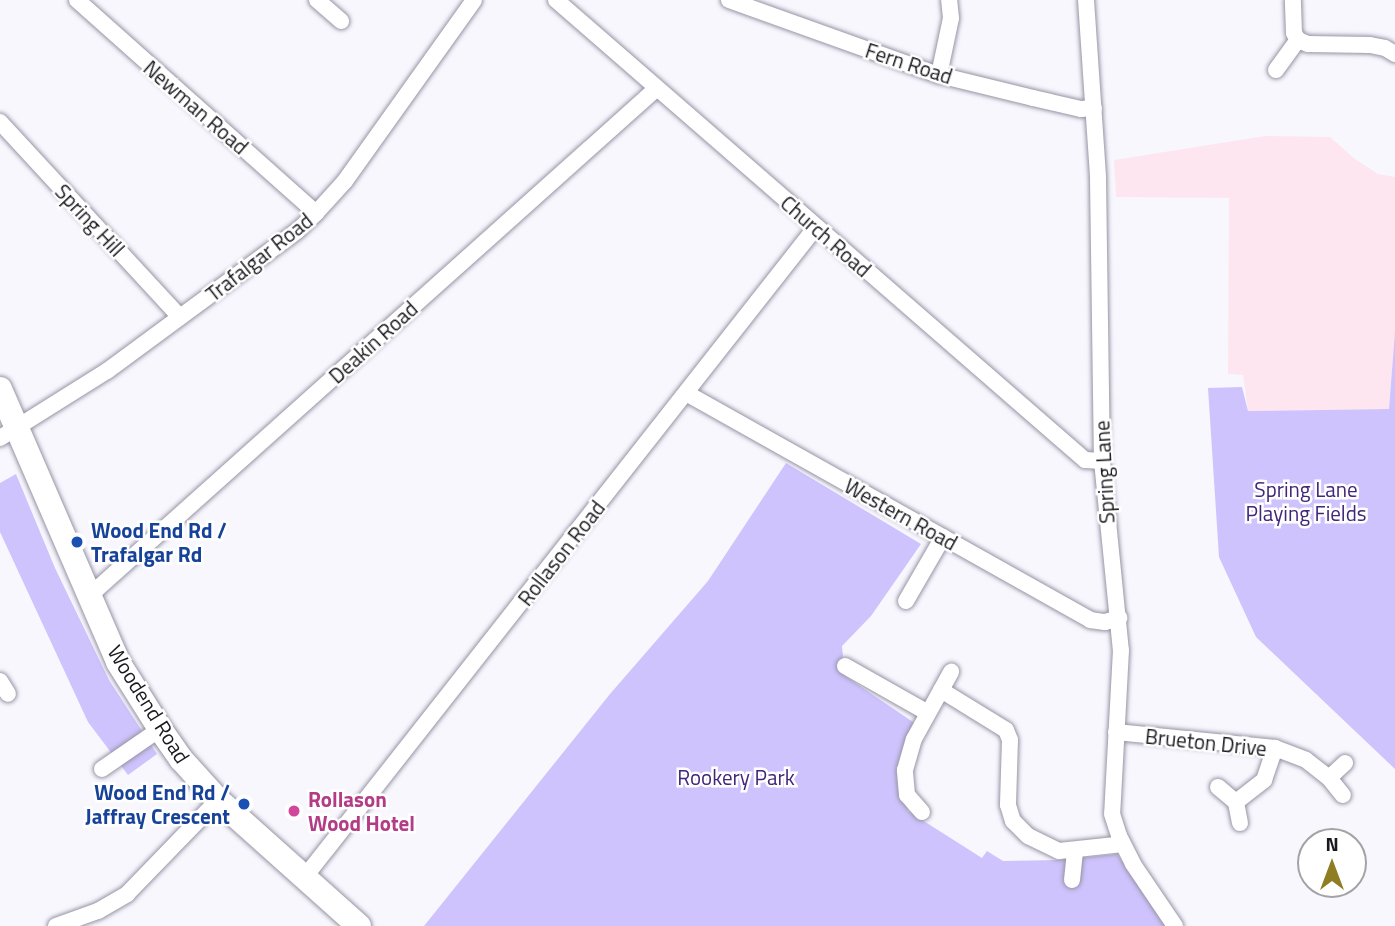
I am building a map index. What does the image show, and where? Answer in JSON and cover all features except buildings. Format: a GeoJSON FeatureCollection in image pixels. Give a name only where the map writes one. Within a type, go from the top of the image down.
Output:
{"type":"FeatureCollection","features":[{"type":"Feature","properties":{"kind":"main road","name":"Woodend Road"},"geometry":{"type":"LineString","coordinates":[[0,389],[9,432],[118,662],[160,729],[181,759],[218,800],[359,926]]}},
{"type":"Feature","properties":{"kind":"street","name":"Newman Road"},"geometry":{"type":"LineString","coordinates":[[77,0],[316,213]]}},
{"type":"Feature","properties":{"kind":"street"},"geometry":{"type":"LineString","coordinates":[[317,0],[341,21]]}},
{"type":"Feature","properties":{"kind":"street","name":"Trafalgar Road"},"geometry":{"type":"LineString","coordinates":[[9,432],[107,371],[316,213],[345,181],[474,0]]}},
{"type":"Feature","properties":{"kind":"street","name":"Church Road"},"geometry":{"type":"LineString","coordinates":[[556,0],[1085,460],[1102,461]]}},
{"type":"Feature","properties":{"kind":"street","name":"Fern Road"},"geometry":{"type":"LineString","coordinates":[[729,0],[939,75],[1057,104],[1094,108]]}},
{"type":"Feature","properties":{"kind":"street"},"geometry":{"type":"LineString","coordinates":[[939,75],[951,18],[949,0]]}},
{"type":"Feature","properties":{"kind":"street","name":"Spring Lane"},"geometry":{"type":"LineString","coordinates":[[1086,0],[1098,178],[1102,461],[1119,618],[1112,814],[1123,844],[1175,926]]}},
{"type":"Feature","properties":{"kind":"street"},"geometry":{"type":"LineString","coordinates":[[1293,0],[1294,33],[1298,40],[1308,44],[1370,45],[1385,48],[1395,54]]}},
{"type":"Feature","properties":{"kind":"street"},"geometry":{"type":"LineString","coordinates":[[1276,70],[1298,40]]}},
{"type":"Feature","properties":{"kind":"street","name":"Deakin Road"},"geometry":{"type":"LineString","coordinates":[[89,597],[657,88]]}},
{"type":"Feature","properties":{"kind":"street","name":"Spring Hill"},"geometry":{"type":"LineString","coordinates":[[0,122],[180,317]]}},
{"type":"Feature","properties":{"kind":"street","name":"Rollason Road"},"geometry":{"type":"LineString","coordinates":[[304,878],[816,227]]}},
{"type":"Feature","properties":{"kind":"street","name":"Western Road"},"geometry":{"type":"LineString","coordinates":[[687,393],[1090,620],[1105,622],[1119,618]]}},
{"type":"Feature","properties":{"kind":"street"},"geometry":{"type":"LineString","coordinates":[[906,601],[943,537]]}},
{"type":"Feature","properties":{"kind":"street"},"geometry":{"type":"LineString","coordinates":[[845,666],[929,713]]}},
{"type":"Feature","properties":{"kind":"street"},"geometry":{"type":"LineString","coordinates":[[922,812],[907,795],[905,770],[914,739],[951,672]]}},
{"type":"Feature","properties":{"kind":"street"},"geometry":{"type":"LineString","coordinates":[[941,690],[1006,730],[1010,740],[1008,805],[1018,828],[1045,847],[1075,851],[1123,844]]}},
{"type":"Feature","properties":{"kind":"street"},"geometry":{"type":"LineString","coordinates":[[102,769],[160,729]]}},
{"type":"Feature","properties":{"kind":"street","name":"Brueton Drive"},"geometry":{"type":"LineString","coordinates":[[1116,733],[1275,748],[1306,760],[1329,778],[1343,795]]}},
{"type":"Feature","properties":{"kind":"street"},"geometry":{"type":"LineString","coordinates":[[1236,802],[1264,780],[1275,748]]}},
{"type":"Feature","properties":{"kind":"street"},"geometry":{"type":"LineString","coordinates":[[1329,778],[1345,763]]}},
{"type":"Feature","properties":{"kind":"street"},"geometry":{"type":"LineString","coordinates":[[1218,787],[1236,802],[1240,823]]}},
{"type":"Feature","properties":{"kind":"street"},"geometry":{"type":"LineString","coordinates":[[56,926],[98,911],[127,894],[218,800]]}},
{"type":"Feature","properties":{"kind":"street"},"geometry":{"type":"LineString","coordinates":[[1072,880],[1075,851]]}},
{"type":"Feature","properties":{"kind":"shaded area"},"geometry":{"type":"Polygon","coordinates":[[[1265,136],[1330,137],[1355,159],[1378,174],[1395,177],[1395,331],[1389,409],[1248,411],[1243,375],[1228,374],[1229,198],[1116,197],[1114,160],[1265,136]]]}},
{"type":"Feature","properties":{"kind":"green space","name":"Spring Lane Playing Fields"},"geometry":{"type":"Polygon","coordinates":[[[1395,331],[1395,769],[1256,637],[1219,557],[1208,388],[1242,387],[1248,411],[1389,409],[1395,331]]]}},
{"type":"Feature","properties":{"kind":"green space","name":"Rookery Park"},"geometry":{"type":"Polygon","coordinates":[[[786,463],[921,544],[871,616],[842,646],[845,676],[916,724],[902,793],[908,811],[982,858],[987,851],[1003,861],[1060,860],[1117,854],[1167,926],[424,926],[610,694],[708,581],[786,463]]]}},
{"type":"Feature","properties":{"kind":"green space"},"geometry":{"type":"Polygon","coordinates":[[[16,474],[55,568],[109,680],[157,754],[128,775],[88,722],[0,532],[0,483],[16,474]]]}},
{"type":"Feature","properties":{"kind":"place","name":"Wood End Rd / Trafalgar Rd"},"geometry":{"type":"Point","coordinates":[77,542]}},
{"type":"Feature","properties":{"kind":"place","name":"Wood End Rd / Jaffray Crescent"},"geometry":{"type":"Point","coordinates":[244,804]}},
{"type":"Feature","properties":{"kind":"place","name":"Rollason Wood Hotel"},"geometry":{"type":"Point","coordinates":[294,811]}}]}
